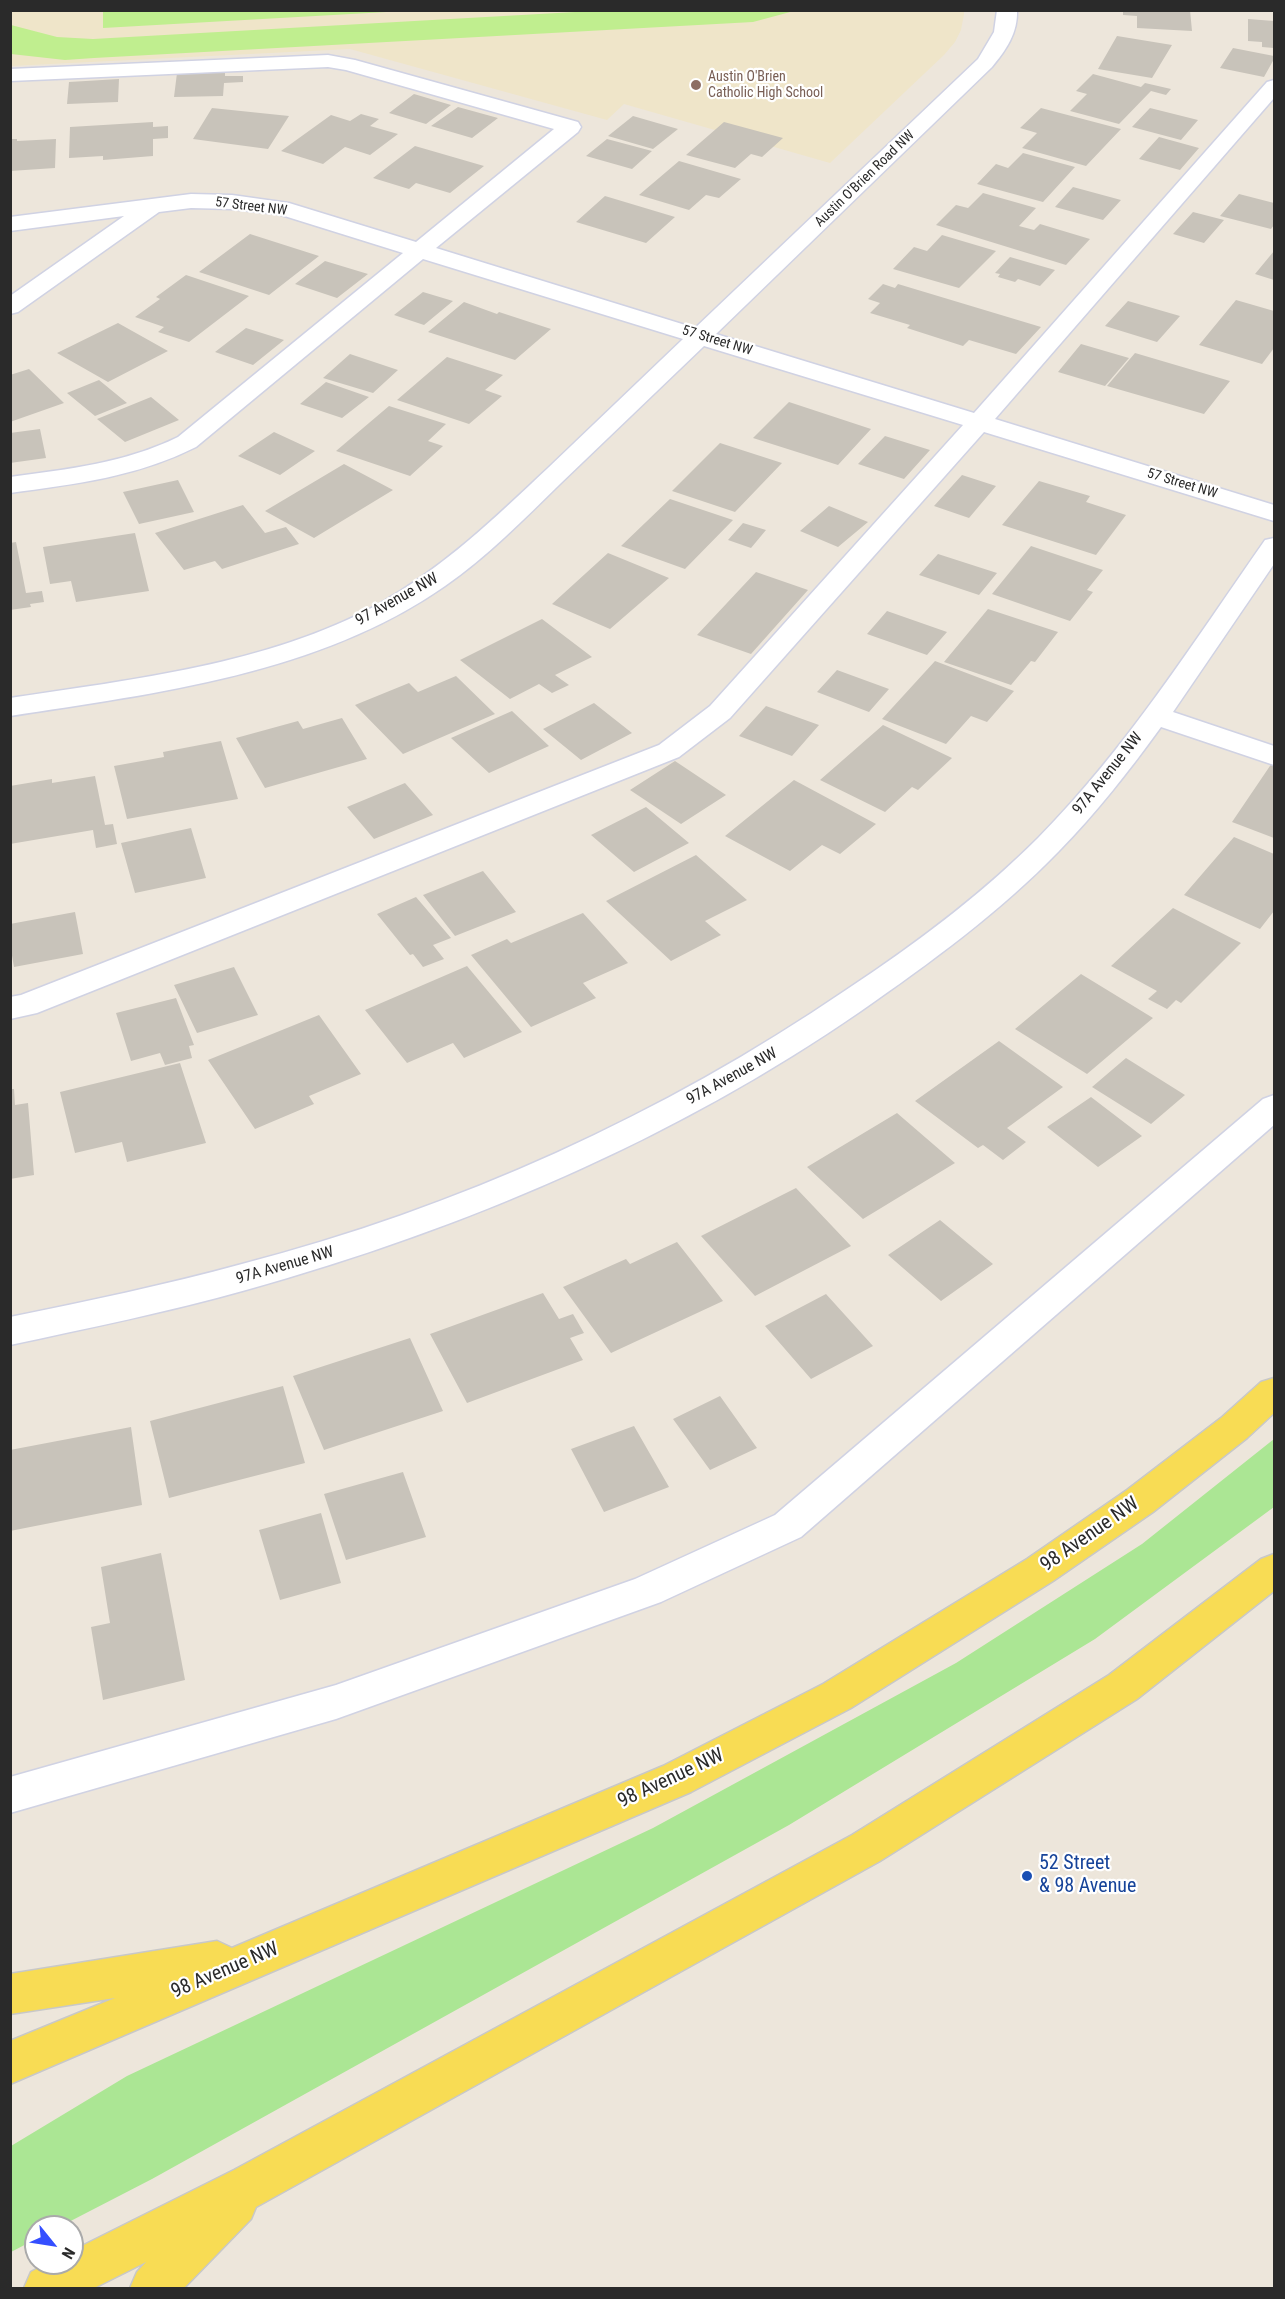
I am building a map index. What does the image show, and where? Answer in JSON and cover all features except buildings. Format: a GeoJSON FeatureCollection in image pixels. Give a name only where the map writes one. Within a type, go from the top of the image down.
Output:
{"type":"FeatureCollection","features":[{"type":"Feature","properties":{"kind":"main road","name":"98 Avenue NW"},"geometry":{"type":"LineString","coordinates":[[10,2063],[677,1779],[837,1696],[1040,1570],[1131,1508],[1234,1428],[1275,1392]]}},
{"type":"Feature","properties":{"kind":"main road"},"geometry":{"type":"LineString","coordinates":[[47,2289],[250,2186],[866,1848],[1123,1686],[1275,1570]]}},
{"type":"Feature","properties":{"kind":"main road"},"geometry":{"type":"LineString","coordinates":[[10,1994],[266,1953]]}},
{"type":"Feature","properties":{"kind":"main road"},"geometry":{"type":"LineString","coordinates":[[153,2289],[250,2186]]}},
{"type":"Feature","properties":{"kind":"street","name":"Austin O'Brien Road NW"},"geometry":{"type":"LineString","coordinates":[[701,336],[985,63],[1004,36],[1006,10]]}},
{"type":"Feature","properties":{"kind":"street"},"geometry":{"type":"LineString","coordinates":[[10,75],[328,61],[348,64],[570,127],[188,442],[162,456],[99,473],[10,485]]}},
{"type":"Feature","properties":{"kind":"street"},"geometry":{"type":"LineString","coordinates":[[10,1008],[26,1005],[669,751],[720,712],[1275,86]]}},
{"type":"Feature","properties":{"kind":"street","name":"57 Street NW"},"geometry":{"type":"LineString","coordinates":[[10,224],[154,205],[213,201],[282,208],[1275,513]]}},
{"type":"Feature","properties":{"kind":"street"},"geometry":{"type":"LineString","coordinates":[[10,307],[154,205]]}},
{"type":"Feature","properties":{"kind":"street","name":"97 Avenue NW"},"geometry":{"type":"LineString","coordinates":[[10,707],[132,688],[224,670],[298,649],[369,618],[433,582],[476,549],[701,336]]}},
{"type":"Feature","properties":{"kind":"street","name":"97A Avenue NW"},"geometry":{"type":"LineString","coordinates":[[10,1331],[187,1294],[313,1259],[418,1222],[556,1167],[651,1122],[745,1073],[845,1010],[941,939],[1014,878],[1066,826],[1115,768],[1275,546]]}},
{"type":"Feature","properties":{"kind":"street"},"geometry":{"type":"LineString","coordinates":[[1154,715],[1275,756]]}},
{"type":"Feature","properties":{"kind":"street"},"geometry":{"type":"LineString","coordinates":[[10,1795],[336,1701],[648,1591],[788,1526],[1275,1107]]}},
{"type":"Feature","properties":{"kind":"shaded area","name":"Austin O'Brien Catholic High School"},"geometry":{"type":"Polygon","coordinates":[[[11,11],[964,11],[964,14],[961,30],[944,55],[830,163],[624,104],[607,120],[350,49],[11,66],[11,11]]]}},
{"type":"Feature","properties":{"kind":"green space"},"geometry":{"type":"Polygon","coordinates":[[[103,10],[404,11],[103,28],[103,10]]]}},
{"type":"Feature","properties":{"kind":"green space"},"geometry":{"type":"Polygon","coordinates":[[[593,11],[794,11],[753,22],[65,60],[11,54],[11,25],[57,37],[93,39],[593,11]]]}},
{"type":"Feature","properties":{"kind":"green space"},"geometry":{"type":"Polygon","coordinates":[[[1274,1439],[1274,1507],[1095,1639],[789,1825],[152,2179],[82,2215],[24,2215],[24,2245],[11,2252],[11,2146],[127,2076],[653,1828],[956,1663],[1142,1544],[1274,1439]]]}},
{"type":"Feature","properties":{"kind":"place","name":"Austin O'Brien Catholic High School"},"geometry":{"type":"Point","coordinates":[696,85]}},
{"type":"Feature","properties":{"kind":"place","name":"52 Street & 98 Avenue"},"geometry":{"type":"Point","coordinates":[1027,1876]}}]}
